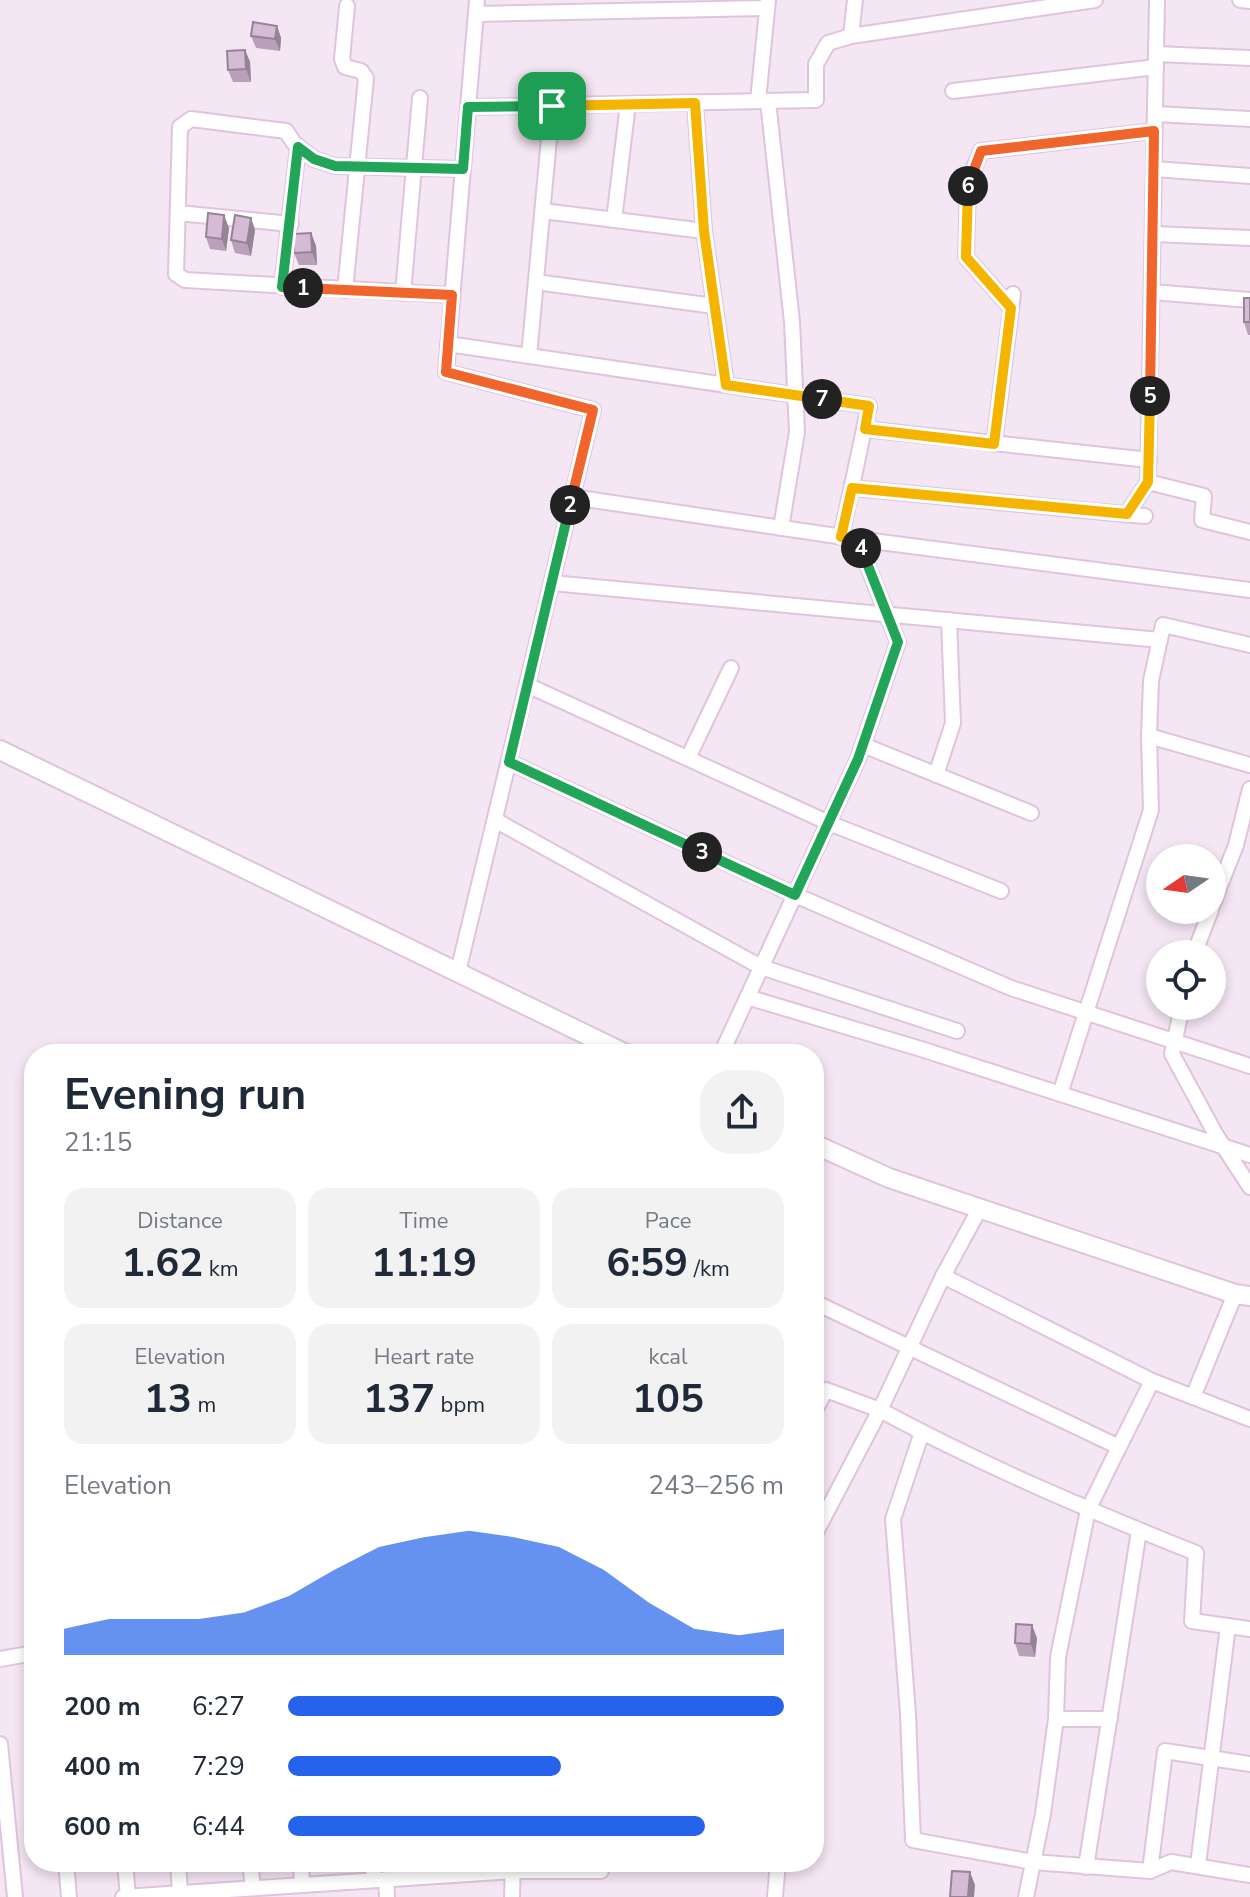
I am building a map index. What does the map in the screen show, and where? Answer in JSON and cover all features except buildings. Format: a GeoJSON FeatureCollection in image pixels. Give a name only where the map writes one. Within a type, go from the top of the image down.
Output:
{"type":"FeatureCollection","features":[{"type":"Feature","properties":{"kind":"street"},"geometry":{"type":"LineString","coordinates":[[851,36],[855,0]]}},
{"type":"Feature","properties":{"kind":"street"},"geometry":{"type":"LineString","coordinates":[[468,107],[816,100],[816,64],[828,43],[851,36],[1095,0]]}},
{"type":"Feature","properties":{"kind":"street"},"geometry":{"type":"LineString","coordinates":[[1127,514],[1148,482],[1157,0]]}},
{"type":"Feature","properties":{"kind":"street"},"geometry":{"type":"LineString","coordinates":[[1240,0],[1247,1]]}},
{"type":"Feature","properties":{"kind":"street"},"geometry":{"type":"LineString","coordinates":[[458,972],[593,410],[446,372],[476,7],[768,4],[763,101],[792,322],[797,432],[781,528]]}},
{"type":"Feature","properties":{"kind":"street"},"geometry":{"type":"LineString","coordinates":[[345,290],[366,78],[361,71],[345,67],[342,59],[347,6]]}},
{"type":"Feature","properties":{"kind":"street"},"geometry":{"type":"LineString","coordinates":[[953,91],[1156,61],[1250,58]]}},
{"type":"Feature","properties":{"kind":"street"},"geometry":{"type":"LineString","coordinates":[[403,293],[420,98]]}},
{"type":"Feature","properties":{"kind":"street"},"geometry":{"type":"LineString","coordinates":[[695,103],[704,231],[726,385]]}},
{"type":"Feature","properties":{"kind":"street"},"geometry":{"type":"LineString","coordinates":[[614,220],[628,104]]}},
{"type":"Feature","properties":{"kind":"street"},"geometry":{"type":"LineString","coordinates":[[529,356],[552,106]]}},
{"type":"Feature","properties":{"kind":"street"},"geometry":{"type":"LineString","coordinates":[[1155,114],[1250,119]]}},
{"type":"Feature","properties":{"kind":"street"},"geometry":{"type":"LineString","coordinates":[[452,295],[185,280],[176,274],[180,127],[191,119],[286,131],[298,147],[335,166],[463,169]]}},
{"type":"Feature","properties":{"kind":"street"},"geometry":{"type":"LineString","coordinates":[[994,444],[1012,301],[966,257],[968,183],[981,151],[1154,131]]}},
{"type":"Feature","properties":{"kind":"street"},"geometry":{"type":"LineString","coordinates":[[282,287],[298,147]]}},
{"type":"Feature","properties":{"kind":"street"},"geometry":{"type":"LineString","coordinates":[[1154,169],[1250,176]]}},
{"type":"Feature","properties":{"kind":"street"},"geometry":{"type":"LineString","coordinates":[[543,211],[704,231]]}},
{"type":"Feature","properties":{"kind":"street"},"geometry":{"type":"LineString","coordinates":[[178,213],[291,224]]}},
{"type":"Feature","properties":{"kind":"street"},"geometry":{"type":"LineString","coordinates":[[1153,234],[1250,238]]}},
{"type":"Feature","properties":{"kind":"street"},"geometry":{"type":"LineString","coordinates":[[536,282],[714,306]]}},
{"type":"Feature","properties":{"kind":"street"},"geometry":{"type":"LineString","coordinates":[[1152,292],[1250,300]]}},
{"type":"Feature","properties":{"kind":"street"},"geometry":{"type":"LineString","coordinates":[[448,344],[869,406],[841,537]]}},
{"type":"Feature","properties":{"kind":"street"},"geometry":{"type":"LineString","coordinates":[[865,429],[1149,460]]}},
{"type":"Feature","properties":{"kind":"street"},"geometry":{"type":"LineString","coordinates":[[1148,482],[1204,496],[1202,520],[1250,532]]}},
{"type":"Feature","properties":{"kind":"street"},"geometry":{"type":"LineString","coordinates":[[852,488],[1145,516]]}},
{"type":"Feature","properties":{"kind":"street"},"geometry":{"type":"LineString","coordinates":[[572,497],[841,537],[1250,590]]}},
{"type":"Feature","properties":{"kind":"street"},"geometry":{"type":"LineString","coordinates":[[726,1044],[863,745],[898,642],[857,539]]}},
{"type":"Feature","properties":{"kind":"street"},"geometry":{"type":"LineString","coordinates":[[552,583],[1160,640]]}},
{"type":"Feature","properties":{"kind":"street"},"geometry":{"type":"LineString","coordinates":[[936,775],[953,723],[949,620]]}},
{"type":"Feature","properties":{"kind":"street"},"geometry":{"type":"LineString","coordinates":[[1060,1094],[1151,810],[1151,681],[1163,625],[1250,645]]}},
{"type":"Feature","properties":{"kind":"street"},"geometry":{"type":"LineString","coordinates":[[688,758],[731,668]]}},
{"type":"Feature","properties":{"kind":"street"},"geometry":{"type":"LineString","coordinates":[[527,685],[829,823],[1001,891]]}},
{"type":"Feature","properties":{"kind":"street"},"geometry":{"type":"LineString","coordinates":[[1149,736],[1250,765]]}},
{"type":"Feature","properties":{"kind":"street"},"geometry":{"type":"LineString","coordinates":[[863,745],[1031,813]]}},
{"type":"Feature","properties":{"kind":"street"},"geometry":{"type":"LineString","coordinates":[[0,750],[606,1044]]}},
{"type":"Feature","properties":{"kind":"street"},"geometry":{"type":"LineString","coordinates":[[509,762],[795,895],[1011,988],[1250,1066]]}},
{"type":"Feature","properties":{"kind":"street"},"geometry":{"type":"LineString","coordinates":[[1226,870],[1236,845],[1250,789]]}},
{"type":"Feature","properties":{"kind":"street"},"geometry":{"type":"LineString","coordinates":[[495,820],[761,967],[957,1031]]}},
{"type":"Feature","properties":{"kind":"street"},"geometry":{"type":"LineString","coordinates":[[747,997],[1250,1155]]}},
{"type":"Feature","properties":{"kind":"street"},"geometry":{"type":"LineString","coordinates":[[1179,1020],[1172,1054],[1250,1187]]}},
{"type":"Feature","properties":{"kind":"street"},"geometry":{"type":"LineString","coordinates":[[824,1149],[889,1178],[1243,1295],[1193,1397]]}},
{"type":"Feature","properties":{"kind":"street"},"geometry":{"type":"LineString","coordinates":[[824,1517],[980,1208]]}},
{"type":"Feature","properties":{"kind":"street"},"geometry":{"type":"LineString","coordinates":[[943,1276],[1152,1381],[1250,1419]]}},
{"type":"Feature","properties":{"kind":"street"},"geometry":{"type":"LineString","coordinates":[[824,1307],[1119,1447]]}},
{"type":"Feature","properties":{"kind":"street"},"geometry":{"type":"LineString","coordinates":[[1026,1897],[1043,1814],[1056,1719],[1058,1657],[1088,1510],[1152,1381]]}},
{"type":"Feature","properties":{"kind":"street"},"geometry":{"type":"LineString","coordinates":[[824,1388],[880,1410],[1088,1510],[1196,1553],[1192,1621],[1250,1629]]}},
{"type":"Feature","properties":{"kind":"street"},"geometry":{"type":"LineString","coordinates":[[922,1432],[893,1519],[908,1714],[913,1840],[1033,1862],[1150,1871],[1171,1862],[1250,1875]]}},
{"type":"Feature","properties":{"kind":"street"},"geometry":{"type":"LineString","coordinates":[[1086,1867],[1139,1531]]}},
{"type":"Feature","properties":{"kind":"street"},"geometry":{"type":"LineString","coordinates":[[1198,1865],[1228,1626]]}},
{"type":"Feature","properties":{"kind":"street"},"geometry":{"type":"LineString","coordinates":[[0,1659],[24,1655]]}},
{"type":"Feature","properties":{"kind":"street"},"geometry":{"type":"LineString","coordinates":[[1056,1719],[1110,1719]]}},
{"type":"Feature","properties":{"kind":"street"},"geometry":{"type":"LineString","coordinates":[[0,1744],[15,1897]]}},
{"type":"Feature","properties":{"kind":"street"},"geometry":{"type":"LineString","coordinates":[[1150,1871],[1165,1751],[1250,1764]]}},
{"type":"Feature","properties":{"kind":"street"},"geometry":{"type":"LineString","coordinates":[[67,1872],[69,1897]]}},
{"type":"Feature","properties":{"kind":"street"},"geometry":{"type":"LineString","coordinates":[[125,1872],[126,1897],[227,1893],[253,1888],[380,1879],[418,1872]]}},
{"type":"Feature","properties":{"kind":"street"},"geometry":{"type":"LineString","coordinates":[[179,1872],[180,1893]]}},
{"type":"Feature","properties":{"kind":"street"},"geometry":{"type":"LineString","coordinates":[[251,1872],[253,1888]]}},
{"type":"Feature","properties":{"kind":"street"},"geometry":{"type":"LineString","coordinates":[[301,1872],[302,1885]]}},
{"type":"Feature","properties":{"kind":"street"},"geometry":{"type":"LineString","coordinates":[[377,1872],[387,1897]]}},
{"type":"Feature","properties":{"kind":"street"},"geometry":{"type":"LineString","coordinates":[[512,1897],[513,1872]]}},
{"type":"Feature","properties":{"kind":"street"},"geometry":{"type":"LineString","coordinates":[[775,1897],[777,1872]]}},
{"type":"Feature","properties":{"kind":"route"},"geometry":{"type":"LineString","coordinates":[[695,103],[704,231],[726,385],[869,406],[865,429],[994,444],[1011,308],[966,257],[968,183],[981,151],[1154,131],[1148,482],[1127,514],[852,488],[841,537],[857,539],[898,642],[858,759],[795,895],[509,762],[593,410],[446,372],[452,295],[282,287],[298,147],[314,159],[335,166],[463,169],[468,107],[552,106],[695,103]]}}]}
